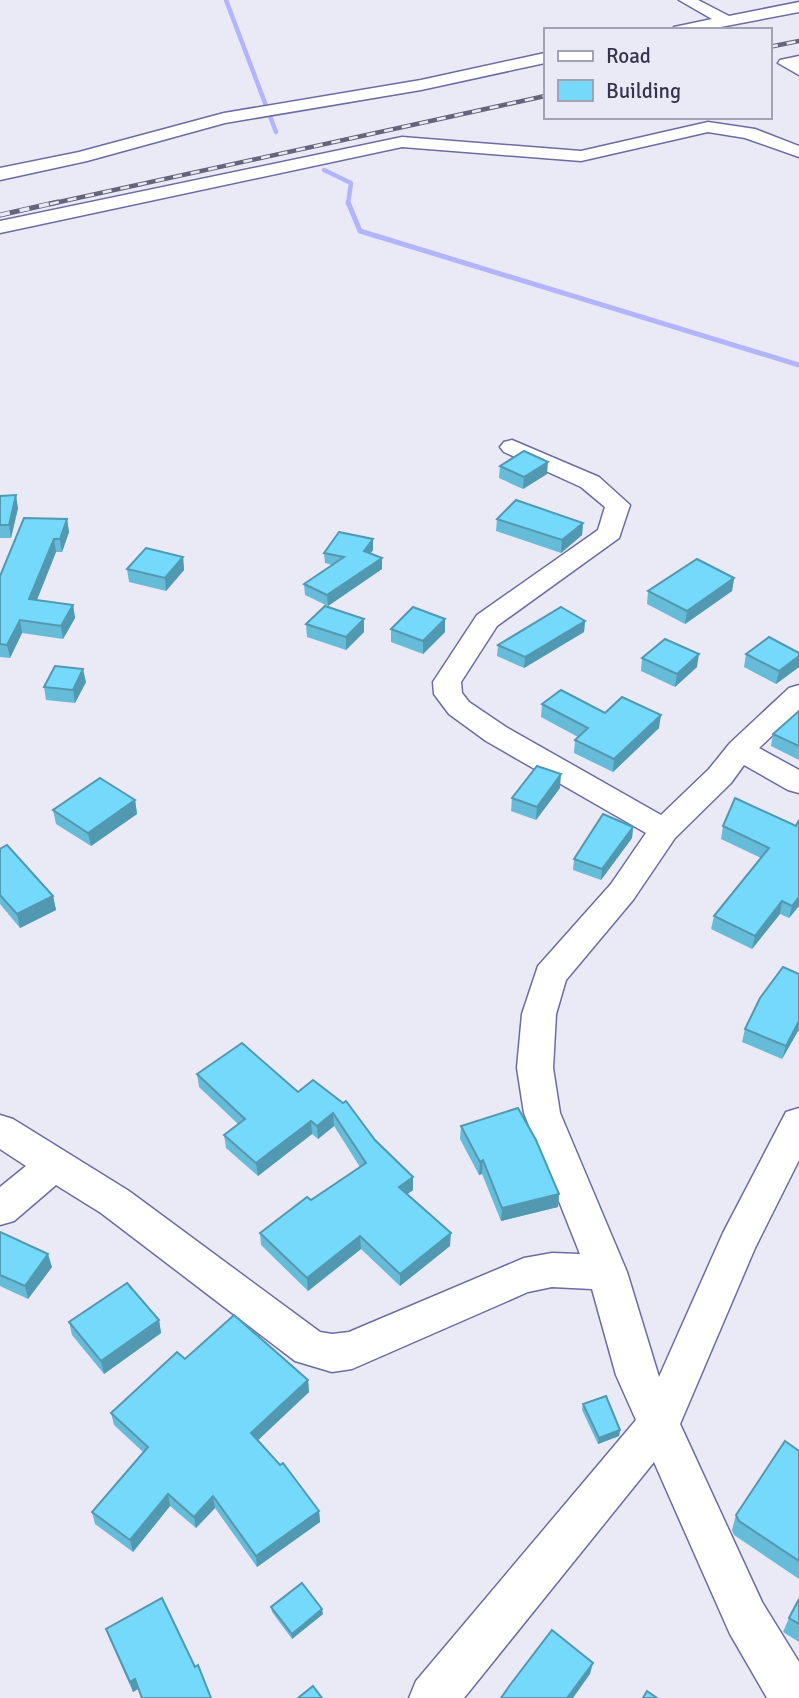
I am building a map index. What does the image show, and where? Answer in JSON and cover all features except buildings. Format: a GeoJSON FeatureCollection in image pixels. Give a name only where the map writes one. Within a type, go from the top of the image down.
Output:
{"type":"FeatureCollection","features":[{"type":"Feature","properties":{"kind":"street"},"geometry":{"type":"LineString","coordinates":[[687,0],[727,21]]}},
{"type":"Feature","properties":{"kind":"street"},"geometry":{"type":"LineString","coordinates":[[690,28],[799,7]]}},
{"type":"Feature","properties":{"kind":"street"},"geometry":{"type":"LineString","coordinates":[[0,174],[81,157],[224,118],[421,85],[544,58]]}},
{"type":"Feature","properties":{"kind":"street"},"geometry":{"type":"LineString","coordinates":[[799,61],[786,63],[799,70]]}},
{"type":"Feature","properties":{"kind":"street"},"geometry":{"type":"LineString","coordinates":[[0,227],[402,142],[581,156],[682,131],[708,128],[749,134],[799,152]]}},
{"type":"Feature","properties":{"kind":"street"},"geometry":{"type":"LineString","coordinates":[[512,447],[590,482],[618,505],[610,533],[487,621],[447,682],[447,695],[459,708],[496,734],[664,830]]}},
{"type":"Feature","properties":{"kind":"street"},"geometry":{"type":"LineString","coordinates":[[794,1698],[746,1618],[637,1375],[607,1272],[542,1113],[536,1068],[539,1014],[550,975],[622,892],[664,830],[720,776],[740,750],[799,694]]}},
{"type":"Feature","properties":{"kind":"street"},"geometry":{"type":"LineString","coordinates":[[740,750],[799,783]]}},
{"type":"Feature","properties":{"kind":"street"},"geometry":{"type":"LineString","coordinates":[[433,1698],[659,1424],[737,1245],[799,1123]]}},
{"type":"Feature","properties":{"kind":"street"},"geometry":{"type":"LineString","coordinates":[[0,1130],[115,1202],[310,1348],[332,1353],[352,1350],[524,1275],[552,1270],[607,1272]]}},
{"type":"Feature","properties":{"kind":"street"},"geometry":{"type":"LineString","coordinates":[[0,1209],[55,1164]]}},
{"type":"Feature","properties":{"kind":"waterway"},"geometry":{"type":"LineString","coordinates":[[226,0],[276,132]]}},
{"type":"Feature","properties":{"kind":"waterway"},"geometry":{"type":"LineString","coordinates":[[324,170],[351,183],[348,203]]}},
{"type":"Feature","properties":{"kind":"waterway"},"geometry":{"type":"LineString","coordinates":[[348,203],[360,231],[799,365]]}},
{"type":"Feature","properties":{"kind":"railway"},"geometry":{"type":"LineString","coordinates":[[771,47],[799,41]]}},
{"type":"Feature","properties":{"kind":"railway"},"geometry":{"type":"LineString","coordinates":[[50,204],[544,96]]}},
{"type":"Feature","properties":{"kind":"railway"},"geometry":{"type":"LineString","coordinates":[[0,215],[58,202]]}}]}
